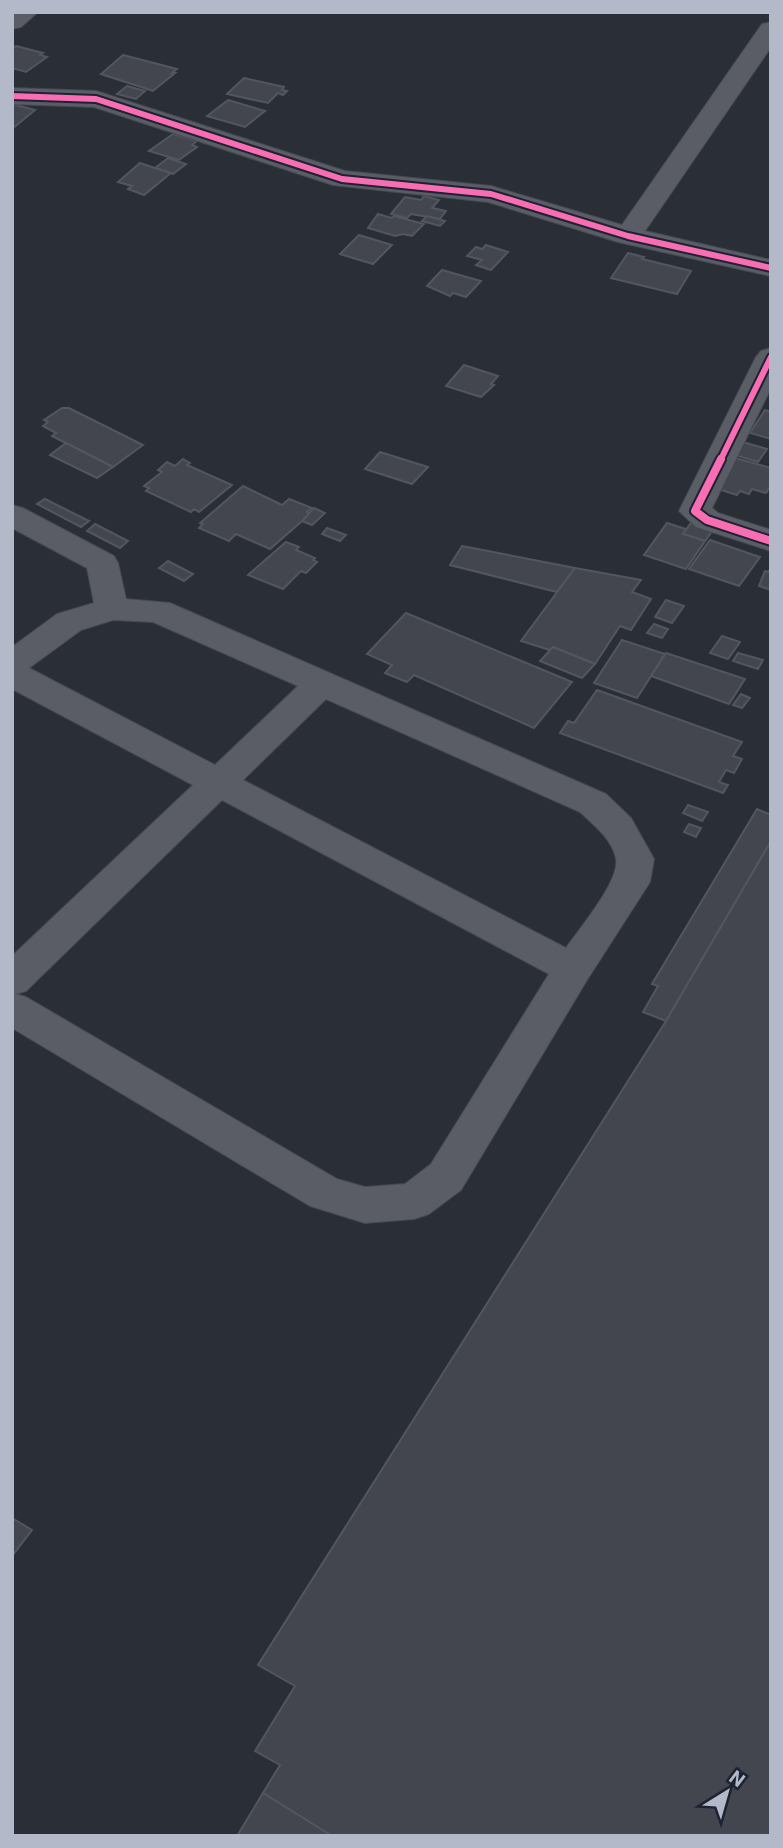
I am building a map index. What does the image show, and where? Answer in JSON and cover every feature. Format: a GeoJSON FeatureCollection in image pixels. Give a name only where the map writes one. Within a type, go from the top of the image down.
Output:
{"type":"FeatureCollection","features":[{"type":"Feature","properties":{"kind":"street"},"geometry":{"type":"LineString","coordinates":[[12,22],[26,12]]}},
{"type":"Feature","properties":{"kind":"street"},"geometry":{"type":"LineString","coordinates":[[628,236],[771,29]]}},
{"type":"Feature","properties":{"kind":"street"},"geometry":{"type":"LineString","coordinates":[[12,96],[96,99],[342,178],[491,194],[628,236],[771,268]]}},
{"type":"Feature","properties":{"kind":"street"},"geometry":{"type":"LineString","coordinates":[[771,357],[695,511],[707,520],[771,541]]}},
{"type":"Feature","properties":{"kind":"street"},"geometry":{"type":"LineString","coordinates":[[12,516],[102,563],[112,610]]}},
{"type":"Feature","properties":{"kind":"street"},"geometry":{"type":"LineString","coordinates":[[12,664],[69,622],[112,610],[158,611],[593,803],[618,827],[635,859],[631,881],[573,969],[446,1177],[414,1201],[365,1205],[325,1193],[12,1008]]}},
{"type":"Feature","properties":{"kind":"street"},"geometry":{"type":"LineString","coordinates":[[12,674],[573,969]]}},
{"type":"Feature","properties":{"kind":"street"},"geometry":{"type":"LineString","coordinates":[[12,980],[321,684]]}},
{"type":"Feature","properties":{"kind":"building"},"geometry":{"type":"Polygon","coordinates":[[[16,46],[43,53],[40,55],[47,57],[26,72],[12,68],[12,49],[16,46]]]}},
{"type":"Feature","properties":{"kind":"building"},"geometry":{"type":"Polygon","coordinates":[[[123,55],[177,69],[153,91],[101,74],[123,55]]]}},
{"type":"Feature","properties":{"kind":"building"},"geometry":{"type":"Polygon","coordinates":[[[244,78],[284,87],[282,90],[287,91],[283,95],[278,93],[268,103],[227,94],[244,78]]]}},
{"type":"Feature","properties":{"kind":"building"},"geometry":{"type":"Polygon","coordinates":[[[127,86],[145,91],[136,99],[117,94],[127,86]]]}},
{"type":"Feature","properties":{"kind":"building"},"geometry":{"type":"Polygon","coordinates":[[[228,100],[265,111],[245,127],[207,116],[228,100]]]}},
{"type":"Feature","properties":{"kind":"building"},"geometry":{"type":"Polygon","coordinates":[[[12,104],[35,110],[12,129],[12,104]]]}},
{"type":"Feature","properties":{"kind":"building"},"geometry":{"type":"Polygon","coordinates":[[[173,134],[197,141],[192,145],[197,147],[179,160],[149,151],[173,134]]]}},
{"type":"Feature","properties":{"kind":"building"},"geometry":{"type":"Polygon","coordinates":[[[168,158],[186,164],[173,174],[155,168],[168,158]]]}},
{"type":"Feature","properties":{"kind":"building"},"geometry":{"type":"Polygon","coordinates":[[[140,163],[171,173],[144,195],[128,189],[132,186],[118,182],[140,163]]]}},
{"type":"Feature","properties":{"kind":"building"},"geometry":{"type":"Polygon","coordinates":[[[424,196],[439,200],[432,208],[446,211],[440,219],[411,214],[407,218],[391,214],[405,197],[421,200],[424,196]]]}},
{"type":"Feature","properties":{"kind":"building"},"geometry":{"type":"Polygon","coordinates":[[[378,214],[424,224],[412,236],[395,236],[368,228],[378,214]]]}},
{"type":"Feature","properties":{"kind":"building"},"geometry":{"type":"Polygon","coordinates":[[[427,216],[445,221],[440,226],[422,221],[427,216]]]}},
{"type":"Feature","properties":{"kind":"building"},"geometry":{"type":"Polygon","coordinates":[[[359,235],[392,245],[373,264],[340,254],[359,235]]]}},
{"type":"Feature","properties":{"kind":"building"},"geometry":{"type":"Polygon","coordinates":[[[486,245],[508,252],[491,270],[476,265],[482,260],[467,256],[476,247],[482,249],[486,245]]]}},
{"type":"Feature","properties":{"kind":"building"},"geometry":{"type":"Polygon","coordinates":[[[628,253],[691,271],[677,294],[611,278],[628,253]]]}},
{"type":"Feature","properties":{"kind":"building"},"geometry":{"type":"Polygon","coordinates":[[[442,270],[481,281],[466,297],[453,293],[450,296],[427,286],[442,270]]]}},
{"type":"Feature","properties":{"kind":"building"},"geometry":{"type":"Polygon","coordinates":[[[464,365],[498,376],[491,384],[494,385],[481,397],[446,386],[464,365]]]}},
{"type":"Feature","properties":{"kind":"building"},"geometry":{"type":"Polygon","coordinates":[[[62,408],[69,408],[143,445],[113,467],[52,436],[56,433],[43,426],[48,422],[44,420],[62,408]]]}},
{"type":"Feature","properties":{"kind":"building"},"geometry":{"type":"Polygon","coordinates":[[[765,410],[771,412],[771,439],[750,433],[765,410]]]}},
{"type":"Feature","properties":{"kind":"building"},"geometry":{"type":"Polygon","coordinates":[[[743,442],[767,449],[758,462],[735,455],[743,442]]]}},
{"type":"Feature","properties":{"kind":"building"},"geometry":{"type":"Polygon","coordinates":[[[66,443],[113,467],[97,478],[50,455],[66,443]]]}},
{"type":"Feature","properties":{"kind":"building"},"geometry":{"type":"Polygon","coordinates":[[[380,452],[428,467],[412,484],[365,469],[380,452]]]}},
{"type":"Feature","properties":{"kind":"building"},"geometry":{"type":"Polygon","coordinates":[[[735,458],[771,468],[771,485],[766,493],[752,489],[749,494],[740,491],[737,495],[715,488],[735,458]]]}},
{"type":"Feature","properties":{"kind":"building"},"geometry":{"type":"Polygon","coordinates":[[[183,459],[190,463],[187,465],[232,485],[199,512],[194,509],[191,512],[146,491],[149,488],[144,486],[162,472],[158,470],[167,462],[175,466],[183,459]]]}},
{"type":"Feature","properties":{"kind":"building"},"geometry":{"type":"Polygon","coordinates":[[[243,486],[282,505],[289,499],[312,508],[307,512],[310,514],[270,549],[236,534],[229,541],[199,528],[203,524],[200,523],[243,486]]]}},
{"type":"Feature","properties":{"kind":"building"},"geometry":{"type":"Polygon","coordinates":[[[45,499],[89,521],[81,527],[37,504],[45,499]]]}},
{"type":"Feature","properties":{"kind":"building"},"geometry":{"type":"Polygon","coordinates":[[[314,508],[325,513],[312,525],[302,521],[314,508]]]}},
{"type":"Feature","properties":{"kind":"building"},"geometry":{"type":"Polygon","coordinates":[[[693,520],[715,527],[705,541],[683,534],[693,520]]]}},
{"type":"Feature","properties":{"kind":"building"},"geometry":{"type":"Polygon","coordinates":[[[667,523],[686,529],[683,534],[705,541],[686,569],[644,555],[667,523]]]}},
{"type":"Feature","properties":{"kind":"building"},"geometry":{"type":"Polygon","coordinates":[[[95,524],[128,541],[120,548],[87,531],[95,524]]]}},
{"type":"Feature","properties":{"kind":"building"},"geometry":{"type":"Polygon","coordinates":[[[327,528],[346,535],[340,541],[322,534],[327,528]]]}},
{"type":"Feature","properties":{"kind":"building"},"geometry":{"type":"Polygon","coordinates":[[[710,540],[760,557],[739,586],[689,569],[710,540]]]}},
{"type":"Feature","properties":{"kind":"building"},"geometry":{"type":"Polygon","coordinates":[[[286,542],[299,547],[296,550],[315,558],[313,560],[317,562],[306,573],[301,571],[283,589],[248,575],[286,542]]]}},
{"type":"Feature","properties":{"kind":"building"},"geometry":{"type":"Polygon","coordinates":[[[462,546],[575,568],[557,592],[450,565],[462,546]]]}},
{"type":"Feature","properties":{"kind":"building"},"geometry":{"type":"Polygon","coordinates":[[[168,561],[193,574],[184,581],[159,568],[168,561]]]}},
{"type":"Feature","properties":{"kind":"building"},"geometry":{"type":"Polygon","coordinates":[[[575,568],[641,580],[632,592],[651,599],[631,630],[620,626],[595,664],[553,647],[550,650],[521,641],[575,568]]]}},
{"type":"Feature","properties":{"kind":"building"},"geometry":{"type":"Polygon","coordinates":[[[771,569],[771,590],[759,586],[765,571],[771,569]]]}},
{"type":"Feature","properties":{"kind":"building"},"geometry":{"type":"Polygon","coordinates":[[[666,600],[684,606],[672,623],[655,617],[666,600]]]}},
{"type":"Feature","properties":{"kind":"building"},"geometry":{"type":"Polygon","coordinates":[[[406,613],[572,682],[534,728],[414,675],[407,682],[385,673],[392,665],[367,654],[406,613]]]}},
{"type":"Feature","properties":{"kind":"building"},"geometry":{"type":"Polygon","coordinates":[[[654,624],[668,629],[662,638],[647,633],[654,624]]]}},
{"type":"Feature","properties":{"kind":"building"},"geometry":{"type":"Polygon","coordinates":[[[722,636],[740,642],[728,659],[710,653],[722,636]]]}},
{"type":"Feature","properties":{"kind":"building"},"geometry":{"type":"Polygon","coordinates":[[[622,640],[665,654],[637,698],[594,683],[622,640]]]}},
{"type":"Feature","properties":{"kind":"building"},"geometry":{"type":"Polygon","coordinates":[[[553,647],[595,664],[582,678],[540,661],[553,647]]]}},
{"type":"Feature","properties":{"kind":"building"},"geometry":{"type":"Polygon","coordinates":[[[666,653],[745,679],[729,704],[651,676],[666,653]]]}},
{"type":"Feature","properties":{"kind":"building"},"geometry":{"type":"Polygon","coordinates":[[[738,653],[763,660],[758,669],[733,661],[738,653]]]}},
{"type":"Feature","properties":{"kind":"building"},"geometry":{"type":"Polygon","coordinates":[[[597,690],[742,742],[733,756],[742,759],[734,773],[726,770],[719,782],[728,785],[723,793],[560,733],[568,721],[574,723],[597,690]]]}},
{"type":"Feature","properties":{"kind":"building"},"geometry":{"type":"Polygon","coordinates":[[[741,694],[750,698],[742,708],[733,705],[741,694]]]}},
{"type":"Feature","properties":{"kind":"building"},"geometry":{"type":"Polygon","coordinates":[[[688,805],[708,812],[702,821],[683,813],[688,805]]]}},
{"type":"Feature","properties":{"kind":"building"},"geometry":{"type":"Polygon","coordinates":[[[757,809],[771,815],[771,841],[666,1021],[643,1012],[658,986],[652,984],[757,809]]]}},
{"type":"Feature","properties":{"kind":"building"},"geometry":{"type":"Polygon","coordinates":[[[689,824],[701,828],[696,837],[684,832],[689,824]]]}},
{"type":"Feature","properties":{"kind":"building"},"geometry":{"type":"Polygon","coordinates":[[[771,841],[771,1836],[332,1836],[263,1793],[280,1765],[255,1751],[295,1686],[258,1665],[666,1021],[771,841]]]}},
{"type":"Feature","properties":{"kind":"building"},"geometry":{"type":"Polygon","coordinates":[[[12,1518],[32,1530],[12,1556],[12,1518]]]}},
{"type":"Feature","properties":{"kind":"building"},"geometry":{"type":"Polygon","coordinates":[[[263,1793],[332,1836],[237,1836],[263,1793]]]}},
{"type":"Feature","properties":{"kind":"cycle path"},"geometry":{"type":"LineString","coordinates":[[12,96],[96,99],[342,179],[491,194],[628,236],[771,268]]}},
{"type":"Feature","properties":{"kind":"cycle path"},"geometry":{"type":"LineString","coordinates":[[771,357],[695,511],[707,520],[771,541]]}}]}
